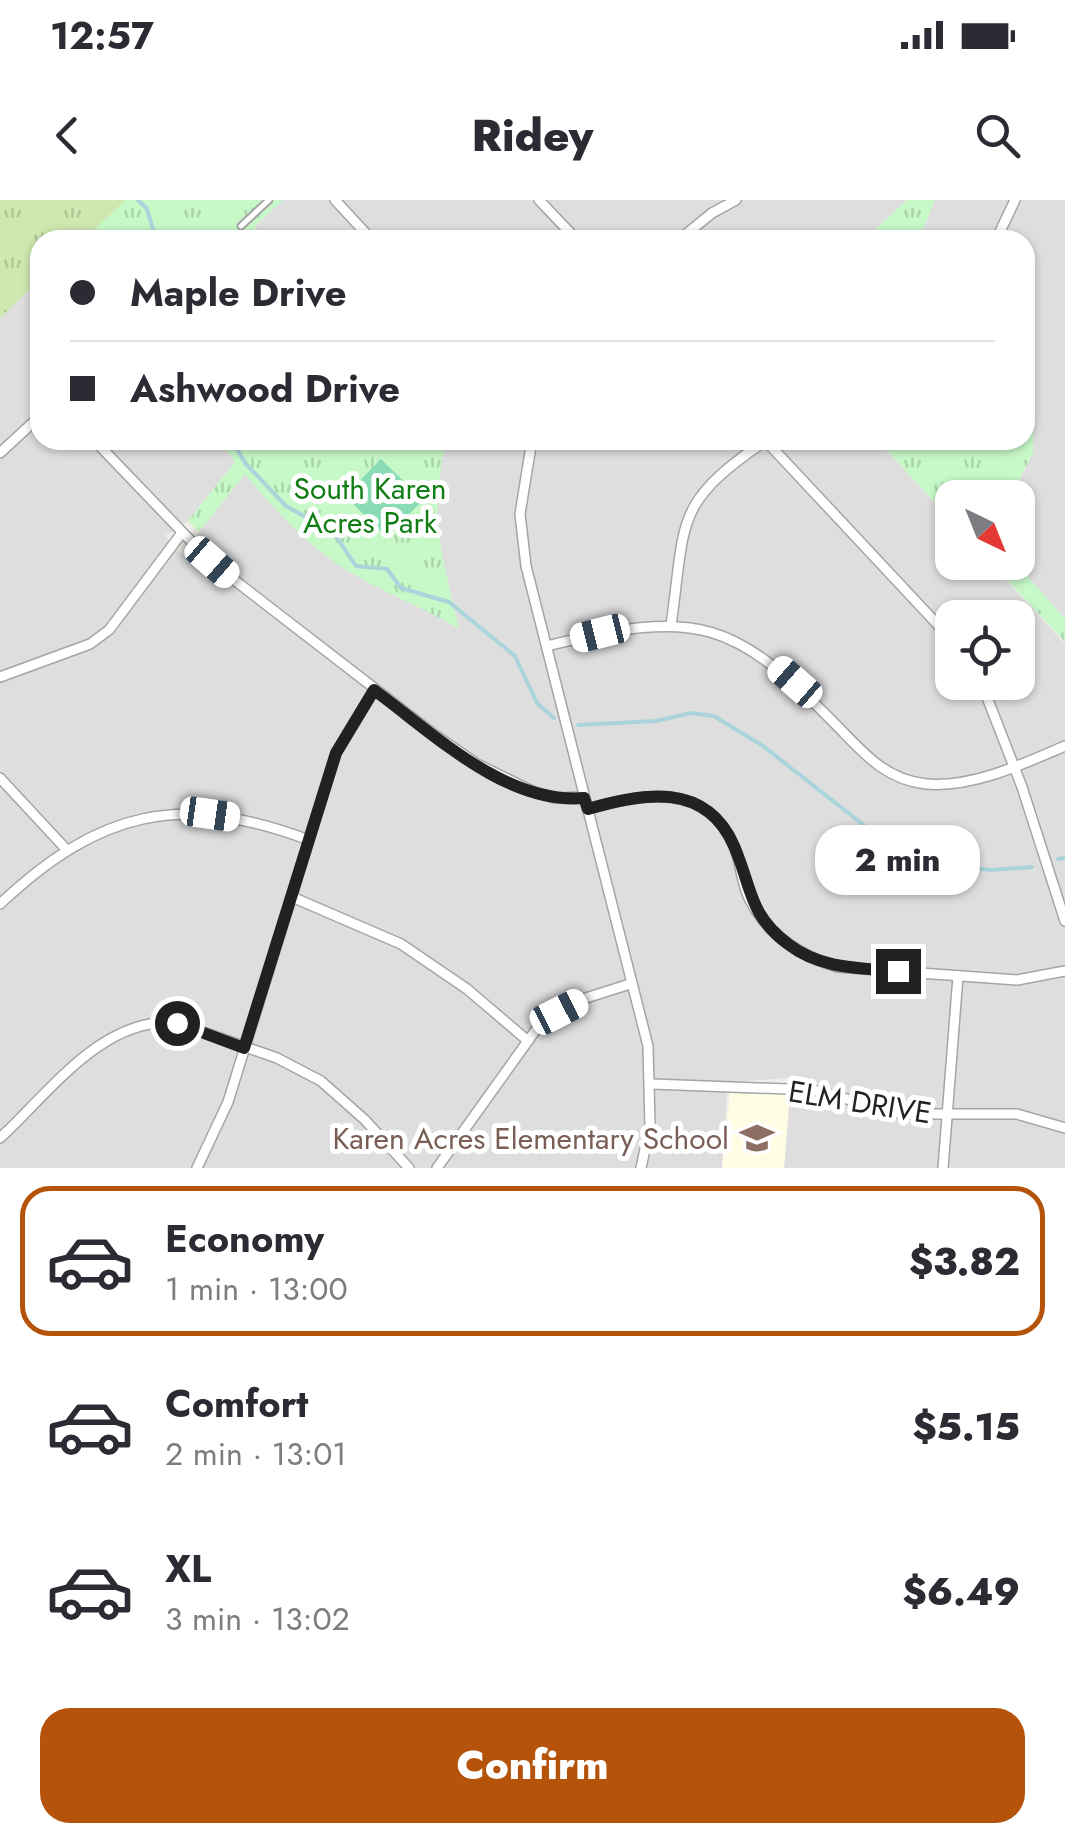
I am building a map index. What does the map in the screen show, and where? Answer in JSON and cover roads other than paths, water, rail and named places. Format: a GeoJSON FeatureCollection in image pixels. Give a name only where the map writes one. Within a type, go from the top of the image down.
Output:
{"type":"FeatureCollection","features":[{"type":"Feature","properties":{"kind":"street"},"geometry":{"type":"LineString","coordinates":[[335,200],[363,230]]}},
{"type":"Feature","properties":{"kind":"street"},"geometry":{"type":"LineString","coordinates":[[539,200],[567,230]]}},
{"type":"Feature","properties":{"kind":"street"},"geometry":{"type":"LineString","coordinates":[[691,230],[736,200]]}},
{"type":"Feature","properties":{"kind":"street"},"geometry":{"type":"LineString","coordinates":[[1000,230],[1014,200]]}},
{"type":"Feature","properties":{"kind":"street"},"geometry":{"type":"LineString","coordinates":[[0,453],[30,425]]}},
{"type":"Feature","properties":{"kind":"street"},"geometry":{"type":"LineString","coordinates":[[103,450],[181,534],[248,594],[464,756],[543,795],[584,798]]}},
{"type":"Feature","properties":{"kind":"street"},"geometry":{"type":"LineString","coordinates":[[531,450],[520,531],[648,1046],[652,1084],[650,1126],[641,1168]]}},
{"type":"Feature","properties":{"kind":"street"},"geometry":{"type":"LineString","coordinates":[[672,626],[684,537],[694,501],[721,471],[751,450]]}},
{"type":"Feature","properties":{"kind":"street"},"geometry":{"type":"LineString","coordinates":[[774,450],[935,622]]}},
{"type":"Feature","properties":{"kind":"street"},"geometry":{"type":"LineString","coordinates":[[0,677],[90,644],[109,630],[181,534]]}},
{"type":"Feature","properties":{"kind":"street"},"geometry":{"type":"LineString","coordinates":[[546,646],[627,626],[701,629],[769,660],[879,768],[904,779],[949,784],[1015,766],[1065,746]]}},
{"type":"Feature","properties":{"kind":"street"},"geometry":{"type":"LineString","coordinates":[[197,1168],[215,1134],[244,1048],[336,753],[374,690]]}},
{"type":"Feature","properties":{"kind":"street"},"geometry":{"type":"LineString","coordinates":[[988,700],[1015,766],[1065,921]]}},
{"type":"Feature","properties":{"kind":"street"},"geometry":{"type":"LineString","coordinates":[[0,778],[65,848]]}},
{"type":"Feature","properties":{"kind":"street"},"geometry":{"type":"LineString","coordinates":[[588,809],[653,794],[687,800],[712,814],[734,846],[748,896],[771,930],[790,947],[837,967],[1017,980],[1065,971]]}},
{"type":"Feature","properties":{"kind":"street"},"geometry":{"type":"LineString","coordinates":[[0,904],[65,848],[118,825],[169,814],[238,818],[309,840]]}},
{"type":"Feature","properties":{"kind":"street"},"geometry":{"type":"LineString","coordinates":[[292,897],[401,944],[467,989],[528,1041]]}},
{"type":"Feature","properties":{"kind":"street"},"geometry":{"type":"LineString","coordinates":[[944,1168],[958,976]]}},
{"type":"Feature","properties":{"kind":"street"},"geometry":{"type":"LineString","coordinates":[[438,1168],[528,1041],[559,1012],[630,984]]}},
{"type":"Feature","properties":{"kind":"street"},"geometry":{"type":"LineString","coordinates":[[0,1138],[106,1040],[140,1023],[177,1023],[277,1058],[321,1081],[409,1168]]}},
{"type":"Feature","properties":{"kind":"street","name":"ELM DRIVE"},"geometry":{"type":"LineString","coordinates":[[652,1084],[814,1090],[901,1114],[1017,1114],[1065,1128]]}},
{"type":"Feature","properties":{"kind":"lane"},"geometry":{"type":"LineString","coordinates":[[241,226],[269,200]]}},
{"type":"Feature","properties":{"kind":"waterway"},"geometry":{"type":"LineString","coordinates":[[138,200],[147,209],[153,230]]}},
{"type":"Feature","properties":{"kind":"waterway"},"geometry":{"type":"LineString","coordinates":[[238,450],[286,506],[333,532],[356,566],[387,569],[401,588],[449,602],[515,656],[537,703],[554,718]]}},
{"type":"Feature","properties":{"kind":"waterway"},"geometry":{"type":"LineString","coordinates":[[578,725],[656,721],[691,713],[714,716],[763,746],[907,859],[990,870],[1032,867]]}},
{"type":"Feature","properties":{"kind":"waterway"},"geometry":{"type":"LineString","coordinates":[[1058,859],[1065,858]]}},
{"type":"Feature","properties":{"kind":"place","name":"Karen Acres Elementary School"},"geometry":{"type":"Point","coordinates":[757,1138]}},
{"type":"Feature","properties":{"kind":"park label","name":"South Karen Acres Park"},"geometry":{"type":"Point","coordinates":[370,505]}}]}
